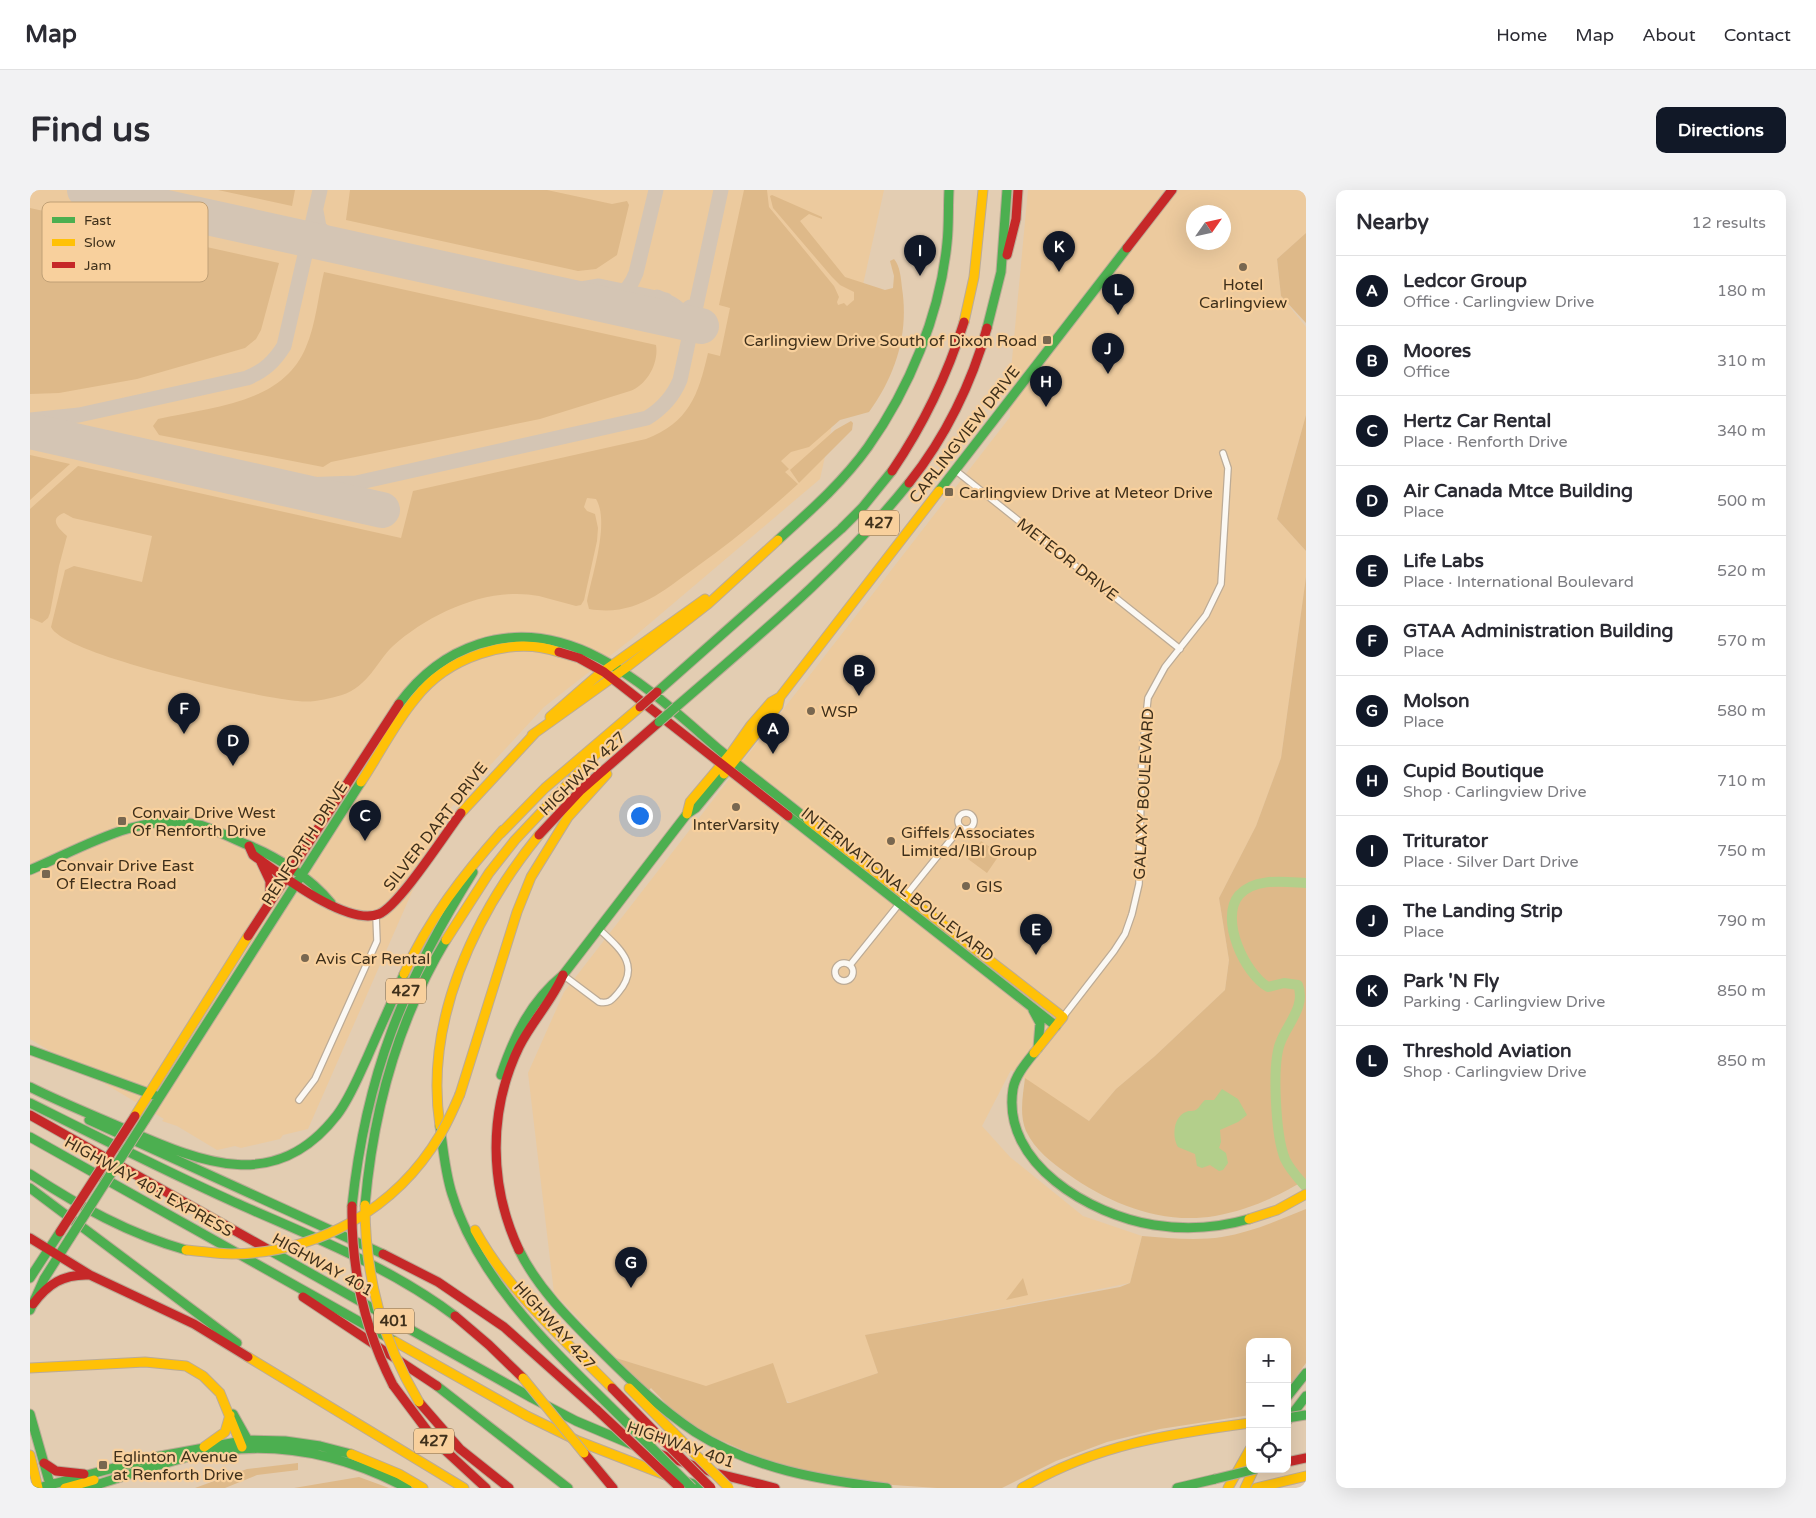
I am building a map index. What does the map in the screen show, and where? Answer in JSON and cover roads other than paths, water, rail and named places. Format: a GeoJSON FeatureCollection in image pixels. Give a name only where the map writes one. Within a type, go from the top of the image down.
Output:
{"type":"FeatureCollection","features":[{"type":"Feature","properties":{"kind":"main road","name":"SILVER DART DRIVE"},"geometry":{"type":"LineString","coordinates":[[376,916],[385,911],[398,898],[469,802],[532,735],[728,584],[814,507],[843,478],[868,447],[907,382],[935,306],[947,244],[949,190]]}},
{"type":"Feature","properties":{"kind":"main road","name":"HIGHWAY 427"},"geometry":{"type":"LineString","coordinates":[[486,1488],[460,1467],[433,1441],[410,1412],[393,1385],[374,1347],[361,1307],[352,1257],[352,1206],[355,1171],[366,1104],[394,1018],[422,956],[440,924],[503,830],[540,793],[657,692],[843,526],[882,483],[914,437],[944,380],[969,306],[979,259],[983,190]]}},
{"type":"Feature","properties":{"kind":"main road","name":"HIGHWAY 427"},"geometry":{"type":"LineString","coordinates":[[692,1488],[536,1330],[501,1287],[477,1248],[457,1207],[451,1192],[438,1117],[438,1052],[452,988],[469,947],[500,890],[541,833],[583,788],[838,566],[878,524],[909,486],[934,449],[960,403],[985,340],[1000,282],[1006,190]]}},
{"type":"Feature","properties":{"kind":"main road"},"geometry":{"type":"LineString","coordinates":[[1000,282],[1014,233],[1018,190]]}},
{"type":"Feature","properties":{"kind":"main road","name":"CARLINGVIEW DRIVE"},"geometry":{"type":"LineString","coordinates":[[563,975],[687,814],[690,802],[728,762],[771,702],[780,697],[1172,190]]}},
{"type":"Feature","properties":{"kind":"main road","name":"RENFORTH DRIVE"},"geometry":{"type":"LineString","coordinates":[[30,1278],[135,1116],[287,873],[407,692],[435,665],[466,649],[485,642],[522,637],[556,641],[577,647],[618,668],[728,762]]}},
{"type":"Feature","properties":{"kind":"main road","name":"RENFORTH DRIVE"},"geometry":{"type":"LineString","coordinates":[[31,1307],[44,1279],[402,716],[429,683],[449,668],[488,651],[528,646],[555,650],[573,655],[608,675],[728,762]]}},
{"type":"Feature","properties":{"kind":"main road"},"geometry":{"type":"LineString","coordinates":[[509,1488],[467,1456],[448,1438],[419,1402],[391,1352],[373,1299],[365,1243],[365,1205],[372,1142],[384,1092],[419,991],[450,932],[492,868],[515,840],[637,709]]}},
{"type":"Feature","properties":{"kind":"main road"},"geometry":{"type":"LineString","coordinates":[[30,1174],[69,1199],[120,1226],[154,1241],[186,1250],[231,1255],[276,1251],[319,1240],[353,1223],[384,1202],[416,1171],[442,1134],[460,1094],[517,912],[534,871],[568,817],[642,736]]}},
{"type":"Feature","properties":{"kind":"main road","name":"INTERNATIONAL BOULEVARD"},"geometry":{"type":"LineString","coordinates":[[728,762],[1063,1017]]}},
{"type":"Feature","properties":{"kind":"main road","name":"INTERNATIONAL BOULEVARD"},"geometry":{"type":"LineString","coordinates":[[728,762],[899,904],[1056,1026]]}},
{"type":"Feature","properties":{"kind":"main road"},"geometry":{"type":"LineString","coordinates":[[30,870],[131,828],[174,820],[198,824],[219,831],[257,848],[287,873]]}},
{"type":"Feature","properties":{"kind":"main road"},"geometry":{"type":"LineString","coordinates":[[33,1089],[168,1147],[206,1161],[253,1165],[281,1159],[297,1152],[318,1138],[338,1115],[350,1095],[414,952],[461,878],[503,830]]}},
{"type":"Feature","properties":{"kind":"main road"},"geometry":{"type":"LineString","coordinates":[[249,846],[253,855],[326,895],[331,903],[350,913],[376,916]]}},
{"type":"Feature","properties":{"kind":"main road"},"geometry":{"type":"LineString","coordinates":[[258,858],[270,881],[270,902]]}},
{"type":"Feature","properties":{"kind":"main road"},"geometry":{"type":"LineString","coordinates":[[563,975],[553,982],[519,1032],[506,1059],[497,1088],[489,1145],[492,1183],[497,1211],[511,1249],[537,1293],[729,1488]]}},
{"type":"Feature","properties":{"kind":"main road"},"geometry":{"type":"LineString","coordinates":[[563,975],[559,987],[532,1024],[518,1051],[502,1093],[497,1127],[496,1164],[501,1201],[516,1246],[530,1273],[562,1313],[635,1386],[665,1411],[697,1433],[731,1451],[778,1467],[808,1475],[887,1488]]}},
{"type":"Feature","properties":{"kind":"main road"},"geometry":{"type":"LineString","coordinates":[[1030,1006],[1040,1023],[1041,1032],[1040,1045],[1035,1054]]}},
{"type":"Feature","properties":{"kind":"main road"},"geometry":{"type":"LineString","coordinates":[[1063,1017],[1016,1079],[1013,1088],[1013,1124],[1018,1138],[1033,1162],[1089,1202],[1132,1221],[1159,1227],[1195,1228],[1249,1221],[1302,1196]]}},
{"type":"Feature","properties":{"kind":"main road"},"geometry":{"type":"LineString","coordinates":[[30,1050],[159,1097]]}},
{"type":"Feature","properties":{"kind":"main road"},"geometry":{"type":"LineString","coordinates":[[33,1089],[136,1143],[421,1273],[472,1304],[504,1327],[597,1410],[680,1488]]}},
{"type":"Feature","properties":{"kind":"main road"},"geometry":{"type":"LineString","coordinates":[[30,1103],[165,1171],[367,1262],[411,1285],[472,1328],[523,1378],[613,1488]]}},
{"type":"Feature","properties":{"kind":"main road","name":"HIGHWAY 401"},"geometry":{"type":"LineString","coordinates":[[30,1115],[558,1412],[666,1457],[722,1475],[775,1488]]}},
{"type":"Feature","properties":{"kind":"main road","name":"HIGHWAY 401 EXPRESS"},"geometry":{"type":"LineString","coordinates":[[30,1137],[253,1262]]}},
{"type":"Feature","properties":{"kind":"main road"},"geometry":{"type":"LineString","coordinates":[[447,1165],[476,1232],[509,1282],[542,1319],[711,1488]]}},
{"type":"Feature","properties":{"kind":"main road"},"geometry":{"type":"LineString","coordinates":[[30,1188],[209,1323],[304,1390]]}},
{"type":"Feature","properties":{"kind":"main road"},"geometry":{"type":"LineString","coordinates":[[30,1238],[60,1254],[90,1275],[194,1324],[464,1488]]}},
{"type":"Feature","properties":{"kind":"main road"},"geometry":{"type":"LineString","coordinates":[[253,1262],[454,1398],[568,1488]]}},
{"type":"Feature","properties":{"kind":"main road","name":"HIGHWAY 401"},"geometry":{"type":"LineString","coordinates":[[253,1262],[553,1429],[637,1465],[707,1488]]}},
{"type":"Feature","properties":{"kind":"main road"},"geometry":{"type":"LineString","coordinates":[[31,1307],[48,1284],[56,1279],[69,1274],[90,1275]]}},
{"type":"Feature","properties":{"kind":"main road"},"geometry":{"type":"LineString","coordinates":[[32,1367],[145,1362],[171,1363],[186,1366],[203,1376],[220,1394],[226,1403],[230,1419],[246,1445]]}},
{"type":"Feature","properties":{"kind":"main road"},"geometry":{"type":"LineString","coordinates":[[1291,1392],[1306,1373]]}},
{"type":"Feature","properties":{"kind":"main road"},"geometry":{"type":"LineString","coordinates":[[1291,1415],[1306,1396]]}},
{"type":"Feature","properties":{"kind":"main road"},"geometry":{"type":"LineString","coordinates":[[204,1447],[225,1432],[230,1413]]}},
{"type":"Feature","properties":{"kind":"main road"},"geometry":{"type":"LineString","coordinates":[[30,1414],[40,1444],[50,1487]]}},
{"type":"Feature","properties":{"kind":"main road"},"geometry":{"type":"LineString","coordinates":[[1291,1419],[1306,1415]]}},
{"type":"Feature","properties":{"kind":"main road"},"geometry":{"type":"LineString","coordinates":[[1022,1488],[1074,1460],[1133,1441],[1246,1423]]}},
{"type":"Feature","properties":{"kind":"main road"},"geometry":{"type":"LineString","coordinates":[[86,1488],[113,1474],[121,1466],[141,1461],[204,1447],[285,1441],[320,1446],[362,1457],[399,1474],[423,1488]]}},
{"type":"Feature","properties":{"kind":"main road"},"geometry":{"type":"LineString","coordinates":[[44,1463],[56,1471],[84,1474],[113,1474],[143,1471],[211,1452],[246,1445],[348,1462],[374,1471],[407,1488]]}},
{"type":"Feature","properties":{"kind":"main road"},"geometry":{"type":"LineString","coordinates":[[30,1455],[38,1488],[50,1487],[84,1474]]}},
{"type":"Feature","properties":{"kind":"main road"},"geometry":{"type":"LineString","coordinates":[[1228,1488],[1246,1456]]}},
{"type":"Feature","properties":{"kind":"main road"},"geometry":{"type":"LineString","coordinates":[[1291,1461],[1306,1458]]}},
{"type":"Feature","properties":{"kind":"main road"},"geometry":{"type":"LineString","coordinates":[[1176,1488],[1246,1471]]}},
{"type":"Feature","properties":{"kind":"main road"},"geometry":{"type":"LineString","coordinates":[[1245,1488],[1253,1473]]}},
{"type":"Feature","properties":{"kind":"main road"},"geometry":{"type":"LineString","coordinates":[[65,1488],[113,1474]]}},
{"type":"Feature","properties":{"kind":"main road"},"geometry":{"type":"LineString","coordinates":[[1256,1488],[1306,1476]]}},
{"type":"Feature","properties":{"kind":"street","name":"GALAXY BOULEVARD"},"geometry":{"type":"LineString","coordinates":[[1063,1017],[1114,952],[1125,934],[1132,914],[1139,884],[1142,754],[1148,698],[1165,667],[1213,604],[1223,578],[1228,468],[1223,453]]}},
{"type":"Feature","properties":{"kind":"street","name":"METEOR DRIVE"},"geometry":{"type":"LineString","coordinates":[[955,470],[1180,649]]}},
{"type":"Feature","properties":{"kind":"street"},"geometry":{"type":"LineString","coordinates":[[850,965],[961,827]]}},
{"type":"Feature","properties":{"kind":"street"},"geometry":{"type":"LineString","coordinates":[[299,1100],[315,1079],[377,941],[376,916]]}},
{"type":"Feature","properties":{"kind":"street"},"geometry":{"type":"LineString","coordinates":[[563,975],[599,1002],[605,1003],[611,1001],[625,985],[628,971],[624,953],[599,929]]}},
{"type":"Feature","properties":{"kind":"waterway"},"geometry":{"type":"LineString","coordinates":[[1306,883],[1271,882],[1253,885],[1239,895],[1234,905],[1232,918],[1233,931],[1243,959],[1259,980],[1268,987],[1284,983],[1298,985],[1300,1000],[1281,1041],[1278,1051],[1275,1082],[1277,1118],[1282,1149],[1292,1171],[1306,1187]]}},
{"type":"Feature","properties":{"kind":"place","name":"Hotel Carlingview"},"geometry":{"type":"Point","coordinates":[1243,267]}},
{"type":"Feature","properties":{"kind":"place","name":"Park 'N Fly"},"geometry":{"type":"Point","coordinates":[1059,272]}},
{"type":"Feature","properties":{"kind":"place","name":"Triturator"},"geometry":{"type":"Point","coordinates":[920,276]}},
{"type":"Feature","properties":{"kind":"place","name":"Threshold Aviation"},"geometry":{"type":"Point","coordinates":[1118,315]}},
{"type":"Feature","properties":{"kind":"place","name":"Carlingview Drive South of Dixon Road"},"geometry":{"type":"Point","coordinates":[1047,340]}},
{"type":"Feature","properties":{"kind":"place","name":"The Landing Strip"},"geometry":{"type":"Point","coordinates":[1108,374]}},
{"type":"Feature","properties":{"kind":"place","name":"Cupid Boutique"},"geometry":{"type":"Point","coordinates":[1046,407]}},
{"type":"Feature","properties":{"kind":"place","name":"Carlingview Drive at Meteor Drive"},"geometry":{"type":"Point","coordinates":[949,492]}},
{"type":"Feature","properties":{"kind":"place","name":"Moores"},"geometry":{"type":"Point","coordinates":[859,696]}},
{"type":"Feature","properties":{"kind":"place","name":"WSP"},"geometry":{"type":"Point","coordinates":[811,711]}},
{"type":"Feature","properties":{"kind":"place","name":"GTAA Administration Building"},"geometry":{"type":"Point","coordinates":[184,734]}},
{"type":"Feature","properties":{"kind":"place","name":"Ledcor Group"},"geometry":{"type":"Point","coordinates":[773,754]}},
{"type":"Feature","properties":{"kind":"place","name":"Air Canada Mtce Building"},"geometry":{"type":"Point","coordinates":[233,766]}},
{"type":"Feature","properties":{"kind":"place","name":"InterVarsity"},"geometry":{"type":"Point","coordinates":[736,807]}},
{"type":"Feature","properties":{"kind":"place","name":"Convair Drive West Of Renforth Drive"},"geometry":{"type":"Point","coordinates":[122,821]}},
{"type":"Feature","properties":{"kind":"place","name":"Hertz Car Rental"},"geometry":{"type":"Point","coordinates":[365,841]}},
{"type":"Feature","properties":{"kind":"place","name":"Giffels Associates Limited/IBI Group"},"geometry":{"type":"Point","coordinates":[891,841]}},
{"type":"Feature","properties":{"kind":"place","name":"Convair Drive East Of Electra Road"},"geometry":{"type":"Point","coordinates":[46,874]}},
{"type":"Feature","properties":{"kind":"place","name":"GIS"},"geometry":{"type":"Point","coordinates":[966,886]}},
{"type":"Feature","properties":{"kind":"place","name":"Life Labs"},"geometry":{"type":"Point","coordinates":[1036,955]}},
{"type":"Feature","properties":{"kind":"place","name":"Avis Car Rental"},"geometry":{"type":"Point","coordinates":[305,958]}},
{"type":"Feature","properties":{"kind":"place","name":"Molson"},"geometry":{"type":"Point","coordinates":[631,1288]}},
{"type":"Feature","properties":{"kind":"place","name":"Eglinton Avenue at Renforth Drive"},"geometry":{"type":"Point","coordinates":[103,1465]}}]}
